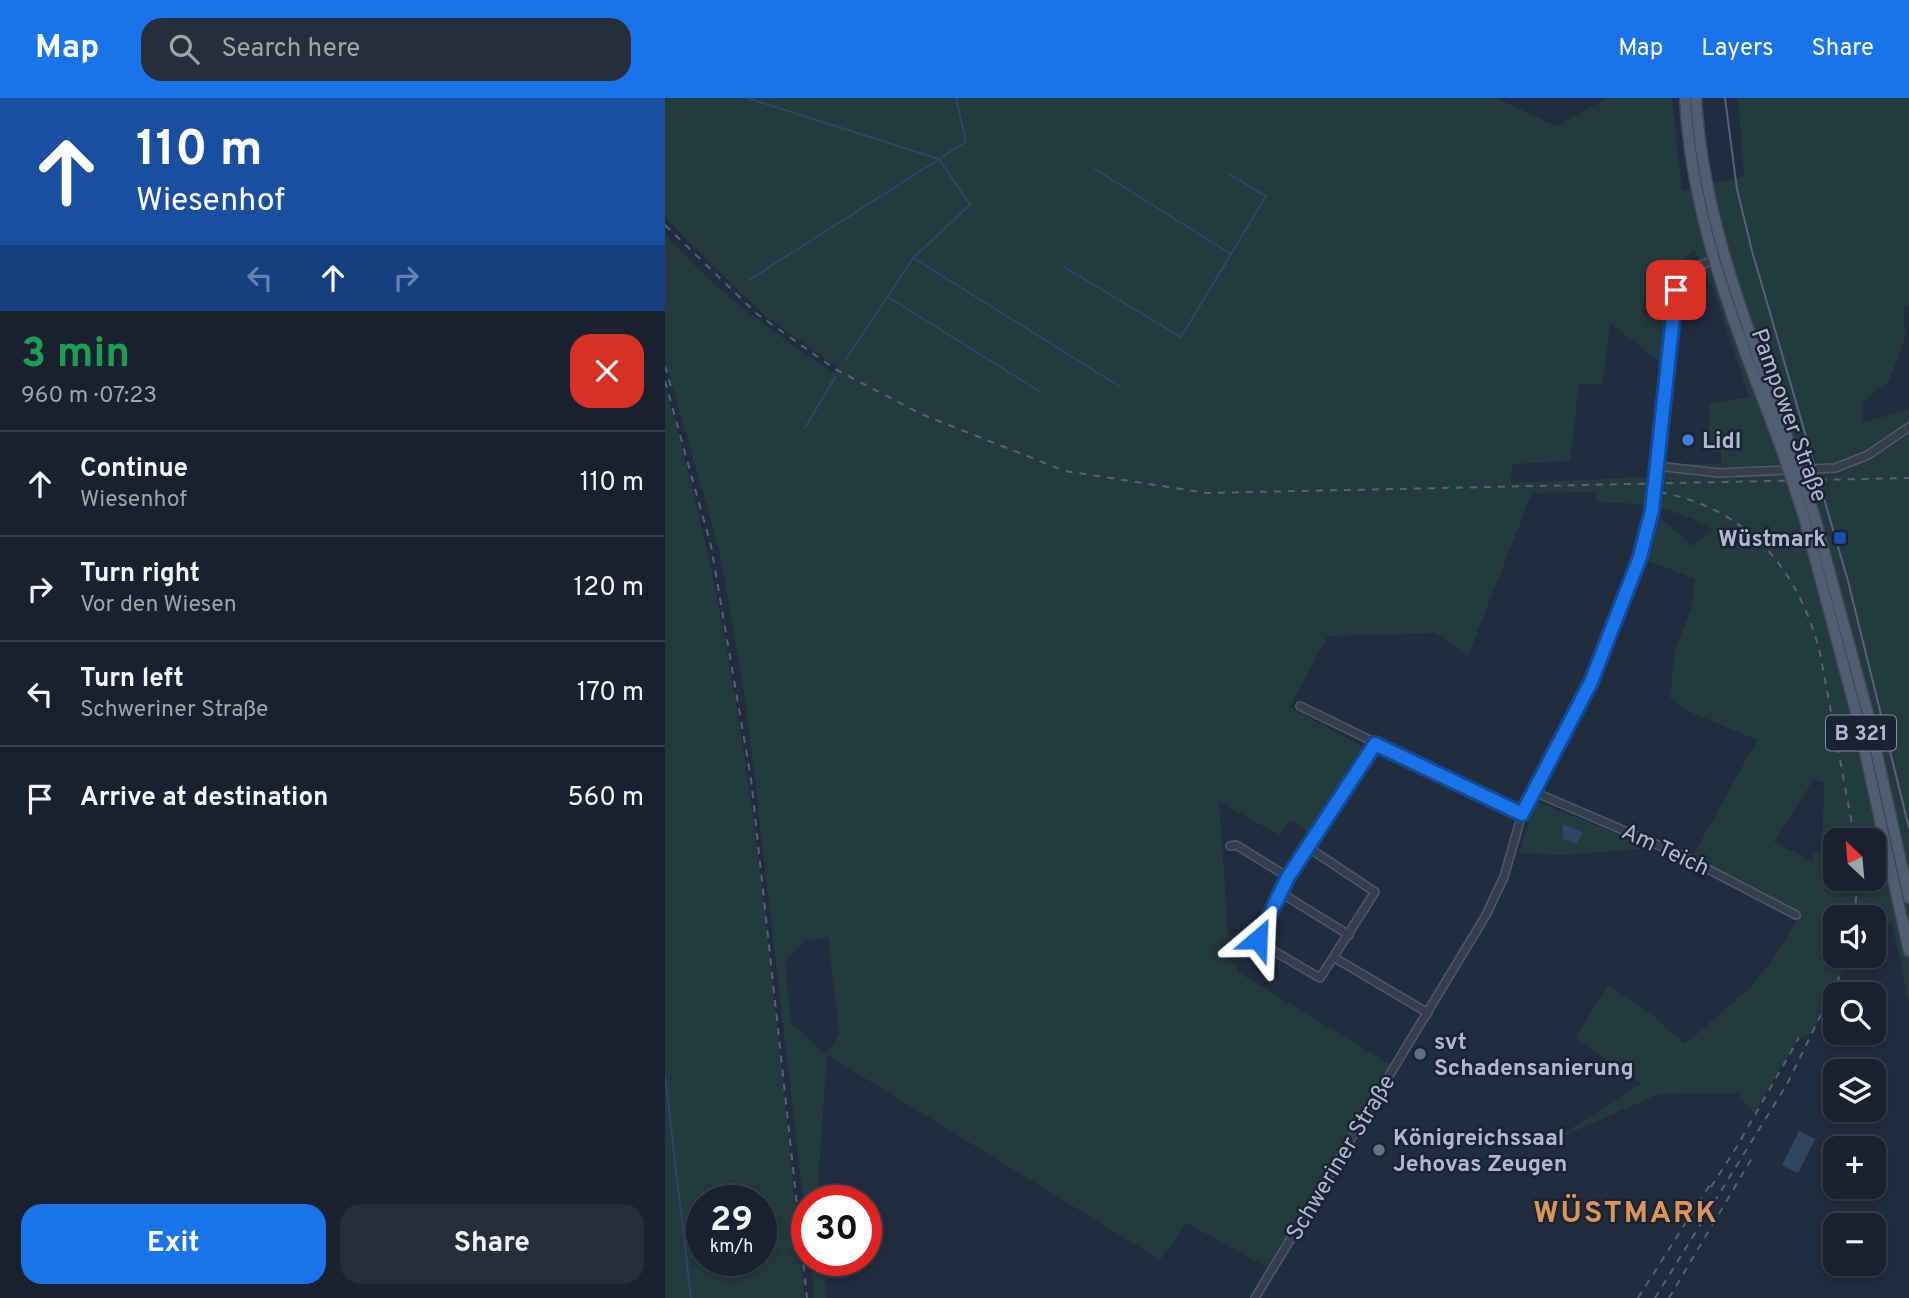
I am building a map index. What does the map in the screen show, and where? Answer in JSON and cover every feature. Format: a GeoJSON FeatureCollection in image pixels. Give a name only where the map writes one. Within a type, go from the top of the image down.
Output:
{"type":"FeatureCollection","features":[{"type":"Feature","properties":{"kind":"main road","name":"Pampower Straße"},"geometry":{"type":"LineString","coordinates":[[1685,98],[1688,146],[1695,187],[1713,260],[1788,453]]}},
{"type":"Feature","properties":{"kind":"main road","name":"Pampower Straße"},"geometry":{"type":"LineString","coordinates":[[1696,98],[1705,185],[1724,256],[1809,516],[1868,714],[1909,898]]}},
{"type":"Feature","properties":{"kind":"main road","name":"Pampower Straße"},"geometry":{"type":"LineString","coordinates":[[1809,516],[1909,951]]}},
{"type":"Feature","properties":{"kind":"street","name":"Schweriner Straße"},"geometry":{"type":"LineString","coordinates":[[1255,1298],[1486,915],[1504,877],[1522,814],[1591,682],[1640,557],[1652,510],[1676,290],[1688,270],[1724,256]]}},
{"type":"Feature","properties":{"kind":"street"},"geometry":{"type":"LineString","coordinates":[[1657,467],[1719,473],[1835,468],[1868,455],[1909,427]]}},
{"type":"Feature","properties":{"kind":"street"},"geometry":{"type":"LineString","coordinates":[[1300,706],[1522,814]]}},
{"type":"Feature","properties":{"kind":"street"},"geometry":{"type":"LineString","coordinates":[[1309,848],[1375,892],[1323,975],[1315,977],[1260,943],[1259,933],[1288,877],[1375,744]]}},
{"type":"Feature","properties":{"kind":"street","name":"Am Teich"},"geometry":{"type":"LineString","coordinates":[[1532,791],[1679,853],[1796,915]]}},
{"type":"Feature","properties":{"kind":"street"},"geometry":{"type":"LineString","coordinates":[[1230,846],[1236,845],[1288,877]]}},
{"type":"Feature","properties":{"kind":"street"},"geometry":{"type":"LineString","coordinates":[[1281,893],[1349,935]]}},
{"type":"Feature","properties":{"kind":"street"},"geometry":{"type":"LineString","coordinates":[[1335,958],[1428,1013]]}},
{"type":"Feature","properties":{"kind":"green space"},"geometry":{"type":"Polygon","coordinates":[[[665,98],[1496,98],[1556,126],[1607,98],[1672,98],[1682,191],[1744,176],[1738,98],[1909,98],[1909,305],[1904,307],[1905,337],[1889,381],[1863,402],[1862,423],[1909,409],[1909,1002],[1892,922],[1886,923],[1886,905],[1823,905],[1823,968],[1843,968],[1837,982],[1823,982],[1823,1011],[1813,1032],[1799,1038],[1754,1113],[1737,1093],[1659,1094],[1552,1141],[1641,1083],[1575,1038],[1608,985],[1649,1012],[1685,1044],[1752,986],[1778,952],[1801,912],[1693,855],[1757,740],[1687,711],[1670,698],[1675,651],[1692,606],[1695,579],[1646,560],[1657,515],[1693,546],[1712,530],[1684,516],[1657,507],[1596,502],[1597,492],[1532,493],[1468,656],[1435,633],[1328,636],[1290,707],[1365,748],[1310,833],[1290,820],[1280,835],[1219,802],[1230,960],[1241,974],[1395,1067],[1271,1270],[1187,1223],[1160,1260],[827,1055],[820,1185],[802,1185],[745,697],[719,549],[665,360],[665,233],[702,273],[744,308],[833,372],[836,367],[765,316],[688,242],[665,216],[665,98]],[[1694,249],[1668,278],[1647,265],[1643,315],[1664,318],[1661,363],[1610,323],[1603,384],[1579,384],[1570,461],[1512,464],[1511,483],[1648,477],[1651,456],[1663,456],[1670,464],[1721,464],[1721,452],[1707,452],[1710,403],[1749,397],[1713,289],[1694,249]],[[1814,779],[1774,842],[1813,861],[1814,852],[1822,852],[1824,783],[1814,779]],[[828,937],[805,941],[785,962],[791,1023],[826,1054],[839,1034],[828,937]]]}},
{"type":"Feature","properties":{"kind":"green space"},"geometry":{"type":"Polygon","coordinates":[[[665,388],[695,499],[720,612],[740,725],[770,954],[794,1185],[791,1185],[791,1276],[803,1276],[805,1298],[665,1298],[665,388]]]}},
{"type":"Feature","properties":{"kind":"green space"},"geometry":{"type":"Polygon","coordinates":[[[1535,801],[1655,848],[1562,855],[1519,853],[1535,801]]]}},
{"type":"Feature","properties":{"kind":"green space"},"geometry":{"type":"Polygon","coordinates":[[[812,1276],[825,1276],[826,1298],[814,1298],[812,1276]]]}},
{"type":"Feature","properties":{"kind":"water"},"geometry":{"type":"Polygon","coordinates":[[[1563,824],[1583,832],[1577,844],[1563,839],[1563,824]]]}},
{"type":"Feature","properties":{"kind":"water"},"geometry":{"type":"Polygon","coordinates":[[[1799,1131],[1815,1139],[1798,1173],[1782,1165],[1799,1131]]]}},
{"type":"Feature","properties":{"kind":"waterway"},"geometry":{"type":"LineString","coordinates":[[747,98],[939,159],[970,205],[913,258],[846,359]]}},
{"type":"Feature","properties":{"kind":"waterway"},"geometry":{"type":"LineString","coordinates":[[749,280],[966,142],[956,98]]}},
{"type":"Feature","properties":{"kind":"waterway"},"geometry":{"type":"LineString","coordinates":[[1095,169],[1231,254]]}},
{"type":"Feature","properties":{"kind":"waterway"},"geometry":{"type":"LineString","coordinates":[[1064,267],[1181,337],[1266,196],[1229,174]]}},
{"type":"Feature","properties":{"kind":"waterway"},"geometry":{"type":"LineString","coordinates":[[915,259],[1119,386]]}},
{"type":"Feature","properties":{"kind":"waterway"},"geometry":{"type":"LineString","coordinates":[[888,297],[1039,391]]}},
{"type":"Feature","properties":{"kind":"waterway"},"geometry":{"type":"LineString","coordinates":[[805,428],[835,377]]}},
{"type":"Feature","properties":{"kind":"waterway"},"geometry":{"type":"LineString","coordinates":[[665,1075],[691,1298]]}},
{"type":"Feature","properties":{"kind":"tram line"},"geometry":{"type":"LineString","coordinates":[[1725,98],[1737,189],[1752,251],[1848,581],[1909,828]]}},
{"type":"Feature","properties":{"kind":"railway"},"geometry":{"type":"LineString","coordinates":[[665,225],[757,314],[835,369],[921,414],[1065,471],[1207,493],[1909,478]]}},
{"type":"Feature","properties":{"kind":"railway"},"geometry":{"type":"LineString","coordinates":[[665,366],[672,390]]}},
{"type":"Feature","properties":{"kind":"railway"},"geometry":{"type":"LineString","coordinates":[[665,381],[711,546],[751,779],[807,1298]]}},
{"type":"Feature","properties":{"kind":"railway"},"geometry":{"type":"LineString","coordinates":[[1646,490],[1680,497],[1710,508],[1737,523],[1760,542],[1780,565],[1796,591],[1810,621],[1820,653],[1853,828]]}},
{"type":"Feature","properties":{"kind":"railway"},"geometry":{"type":"LineString","coordinates":[[1856,891],[1856,905]]}},
{"type":"Feature","properties":{"kind":"railway"},"geometry":{"type":"LineString","coordinates":[[1655,1298],[1787,1084],[1842,968]]}},
{"type":"Feature","properties":{"kind":"railway"},"geometry":{"type":"LineString","coordinates":[[1741,1139],[1799,1038]]}},
{"type":"Feature","properties":{"kind":"railway"},"geometry":{"type":"LineString","coordinates":[[1711,1187],[1743,1137]]}},
{"type":"Feature","properties":{"kind":"railway"},"geometry":{"type":"LineString","coordinates":[[1669,1298],[1752,1158]]}},
{"type":"Feature","properties":{"kind":"railway"},"geometry":{"type":"LineString","coordinates":[[1638,1298],[1713,1180]]}},
{"type":"Feature","properties":{"kind":"place","name":"Lidl"},"geometry":{"type":"Point","coordinates":[1688,440]}},
{"type":"Feature","properties":{"kind":"place","name":"Wüstmark"},"geometry":{"type":"Point","coordinates":[1840,538]}},
{"type":"Feature","properties":{"kind":"place","name":"svt Schadensanierung"},"geometry":{"type":"Point","coordinates":[1420,1054]}},
{"type":"Feature","properties":{"kind":"place","name":"Königreichssaal Jehovas Zeugen"},"geometry":{"type":"Point","coordinates":[1379,1150]}},
{"type":"Feature","properties":{"kind":"district","name":"WÜSTMARK"},"geometry":{"type":"Point","coordinates":[1626,1212]}},
{"type":"Feature","properties":{"kind":"route"},"geometry":{"type":"LineString","coordinates":[[1258,939],[1288,877],[1375,744],[1522,814],[1591,682],[1640,557],[1652,510],[1676,290]]}}]}
